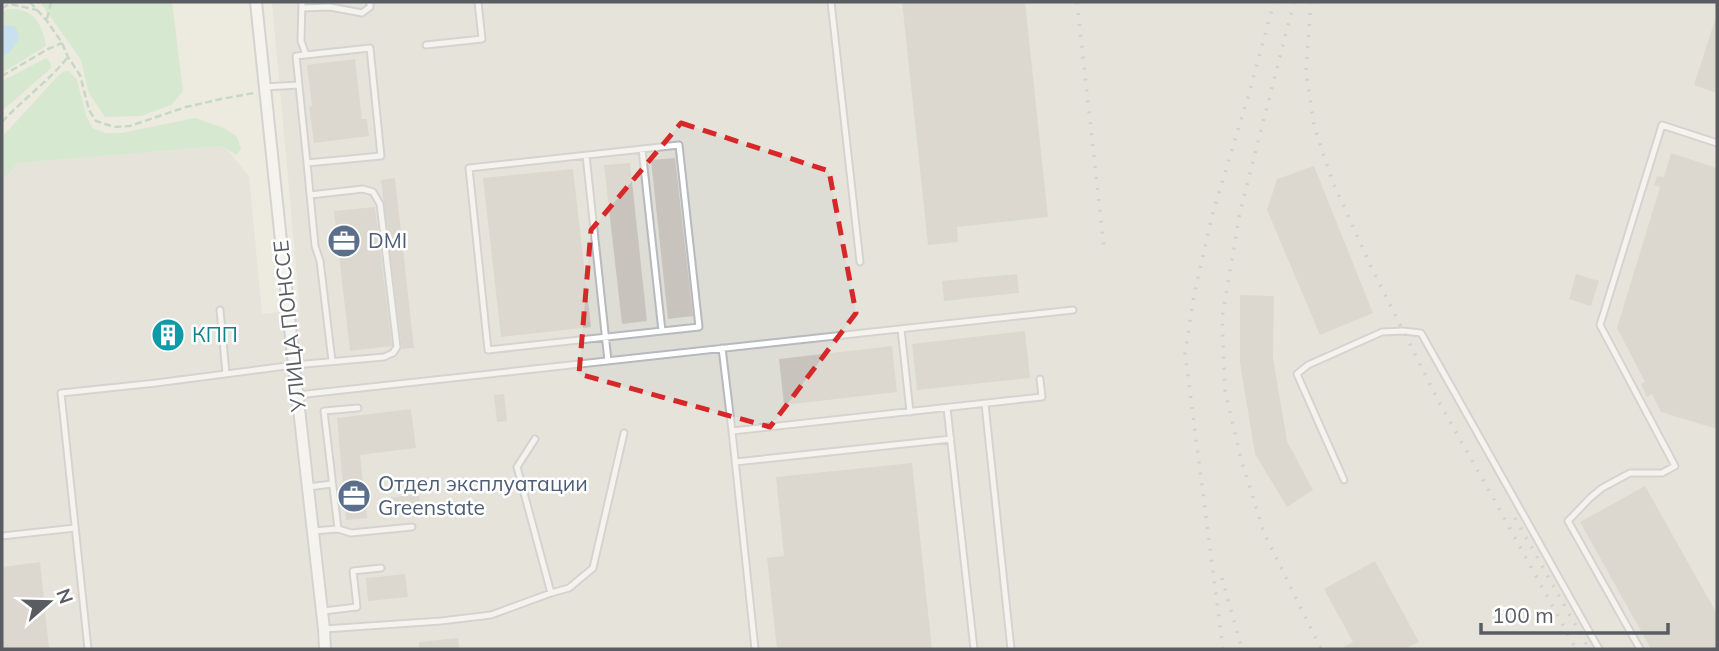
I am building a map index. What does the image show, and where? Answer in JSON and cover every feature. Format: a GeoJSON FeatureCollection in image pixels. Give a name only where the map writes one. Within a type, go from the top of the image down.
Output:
{"type":"FeatureCollection","features":[{"type":"Feature","properties":{"kind":"street","name":"УЛИЦА ПОНССЕ"},"geometry":{"type":"LineString","coordinates":[[256,2],[325,649]]}},
{"type":"Feature","properties":{"kind":"lane"},"geometry":{"type":"LineString","coordinates":[[306,55],[301,41],[302,5],[362,13],[370,6],[370,2]]}},
{"type":"Feature","properties":{"kind":"lane"},"geometry":{"type":"LineString","coordinates":[[426,45],[482,39],[478,2]]}},
{"type":"Feature","properties":{"kind":"lane"},"geometry":{"type":"LineString","coordinates":[[831,2],[860,262]]}},
{"type":"Feature","properties":{"kind":"lane"},"geometry":{"type":"LineString","coordinates":[[307,163],[381,156],[370,48],[296,56],[315,246],[320,261],[332,361]]}},
{"type":"Feature","properties":{"kind":"lane"},"geometry":{"type":"LineString","coordinates":[[264,89],[299,85]]}},
{"type":"Feature","properties":{"kind":"lane"},"geometry":{"type":"LineString","coordinates":[[1640,649],[1568,521],[1602,488],[1630,473],[1661,473],[1675,466],[1600,325],[1662,125],[1717,143]]}},
{"type":"Feature","properties":{"kind":"lane"},"geometry":{"type":"LineString","coordinates":[[679,145],[699,327],[488,350],[468,168],[586,155],[679,145]]}},
{"type":"Feature","properties":{"kind":"lane"},"geometry":{"type":"LineString","coordinates":[[642,149],[662,331]]}},
{"type":"Feature","properties":{"kind":"lane"},"geometry":{"type":"LineString","coordinates":[[586,155],[608,361]]}},
{"type":"Feature","properties":{"kind":"lane"},"geometry":{"type":"LineString","coordinates":[[88,649],[61,393],[384,357],[393,353],[397,347],[380,204],[373,192],[363,189],[310,195]]}},
{"type":"Feature","properties":{"kind":"lane"},"geometry":{"type":"LineString","coordinates":[[220,310],[226,373]]}},
{"type":"Feature","properties":{"kind":"lane"},"geometry":{"type":"LineString","coordinates":[[297,395],[1073,310]]}},
{"type":"Feature","properties":{"kind":"lane"},"geometry":{"type":"LineString","coordinates":[[901,329],[910,412]]}},
{"type":"Feature","properties":{"kind":"lane"},"geometry":{"type":"LineString","coordinates":[[1344,480],[1297,374],[1308,365],[1382,332],[1421,333],[1599,649]]}},
{"type":"Feature","properties":{"kind":"lane"},"geometry":{"type":"LineString","coordinates":[[722,348],[755,649]]}},
{"type":"Feature","properties":{"kind":"lane"},"geometry":{"type":"LineString","coordinates":[[732,431],[1042,397],[1040,379]]}},
{"type":"Feature","properties":{"kind":"lane"},"geometry":{"type":"LineString","coordinates":[[985,404],[1012,649]]}},
{"type":"Feature","properties":{"kind":"lane"},"geometry":{"type":"LineString","coordinates":[[338,528],[324,411],[358,408]]}},
{"type":"Feature","properties":{"kind":"lane"},"geometry":{"type":"LineString","coordinates":[[947,408],[974,649]]}},
{"type":"Feature","properties":{"kind":"lane"},"geometry":{"type":"LineString","coordinates":[[324,629],[491,615],[569,587],[593,568],[624,433]]}},
{"type":"Feature","properties":{"kind":"lane"},"geometry":{"type":"LineString","coordinates":[[535,439],[517,467],[551,593]]}},
{"type":"Feature","properties":{"kind":"lane"},"geometry":{"type":"LineString","coordinates":[[735,462],[951,439]]}},
{"type":"Feature","properties":{"kind":"lane"},"geometry":{"type":"LineString","coordinates":[[308,487],[332,484]]}},
{"type":"Feature","properties":{"kind":"lane"},"geometry":{"type":"LineString","coordinates":[[313,531],[338,528],[351,534],[412,527]]}},
{"type":"Feature","properties":{"kind":"lane"},"geometry":{"type":"LineString","coordinates":[[2,536],[75,528]]}},
{"type":"Feature","properties":{"kind":"lane"},"geometry":{"type":"LineString","coordinates":[[322,611],[357,607],[353,571],[381,568]]}},
{"type":"Feature","properties":{"kind":"path"},"geometry":{"type":"LineString","coordinates":[[30,2],[47,21],[80,75],[89,110],[96,121],[114,127],[130,126],[186,107],[264,89]]}},
{"type":"Feature","properties":{"kind":"path"},"geometry":{"type":"LineString","coordinates":[[47,21],[51,2]]}},
{"type":"Feature","properties":{"kind":"path"},"geometry":{"type":"LineString","coordinates":[[2,8],[10,4],[37,10]]}},
{"type":"Feature","properties":{"kind":"path"},"geometry":{"type":"LineString","coordinates":[[2,76],[62,43]]}},
{"type":"Feature","properties":{"kind":"path"},"geometry":{"type":"LineString","coordinates":[[2,122],[58,70],[68,57]]}},
{"type":"Feature","properties":{"kind":"highlighted area"},"geometry":{"type":"Polygon","coordinates":[[[681,123],[829,171],[856,313],[770,427],[579,374],[591,230],[681,123]]]}},
{"type":"Feature","properties":{"kind":"shaded area"},"geometry":{"type":"Polygon","coordinates":[[[272,2],[1717,2],[1717,649],[2,649],[2,182],[18,163],[224,146],[249,176],[262,314],[300,310],[272,2]]]}},
{"type":"Feature","properties":{"kind":"green space"},"geometry":{"type":"Polygon","coordinates":[[[40,2],[172,2],[183,91],[171,105],[141,116],[105,117],[89,93],[81,60],[40,2]]]}},
{"type":"Feature","properties":{"kind":"green space"},"geometry":{"type":"Polygon","coordinates":[[[8,9],[24,11],[35,18],[42,30],[46,46],[2,73],[2,56],[9,53],[2,12],[8,9]]]}},
{"type":"Feature","properties":{"kind":"green space"},"geometry":{"type":"Polygon","coordinates":[[[46,58],[51,68],[2,111],[2,81],[46,58]]]}},
{"type":"Feature","properties":{"kind":"green space"},"geometry":{"type":"Polygon","coordinates":[[[69,71],[77,80],[86,116],[93,128],[105,133],[121,133],[195,118],[224,128],[237,137],[241,149],[236,155],[223,146],[18,163],[2,181],[2,137],[57,77],[69,71]]]}},
{"type":"Feature","properties":{"kind":"water"},"geometry":{"type":"Polygon","coordinates":[[[2,24],[16,27],[19,39],[9,53],[2,56],[2,24]]]}},
{"type":"Feature","properties":{"kind":"building"},"geometry":{"type":"Polygon","coordinates":[[[902,2],[1025,2],[1048,217],[957,227],[958,242],[928,245],[902,2]]]}},
{"type":"Feature","properties":{"kind":"building"},"geometry":{"type":"Polygon","coordinates":[[[1717,20],[1717,93],[1694,85],[1717,20]]]}},
{"type":"Feature","properties":{"kind":"building"},"geometry":{"type":"Polygon","coordinates":[[[355,59],[362,119],[367,119],[369,136],[314,143],[307,65],[355,59]]]}},
{"type":"Feature","properties":{"kind":"building"},"geometry":{"type":"Polygon","coordinates":[[[1671,153],[1717,168],[1717,429],[1661,412],[1652,394],[1647,397],[1641,384],[1645,382],[1617,328],[1660,187],[1654,185],[1657,176],[1664,177],[1671,153]]]}},
{"type":"Feature","properties":{"kind":"building"},"geometry":{"type":"Polygon","coordinates":[[[675,158],[693,316],[668,319],[651,160],[675,158]]]}},
{"type":"Feature","properties":{"kind":"building"},"geometry":{"type":"Polygon","coordinates":[[[630,163],[647,321],[622,324],[604,165],[630,163]]]}},
{"type":"Feature","properties":{"kind":"building"},"geometry":{"type":"Polygon","coordinates":[[[1314,166],[1373,313],[1320,335],[1267,210],[1277,179],[1314,166]]]}},
{"type":"Feature","properties":{"kind":"building"},"geometry":{"type":"Polygon","coordinates":[[[573,169],[591,327],[501,337],[483,178],[573,169]]]}},
{"type":"Feature","properties":{"kind":"building"},"geometry":{"type":"Polygon","coordinates":[[[395,178],[414,348],[402,349],[381,180],[395,178]]]}},
{"type":"Feature","properties":{"kind":"building"},"geometry":{"type":"Polygon","coordinates":[[[375,207],[392,346],[350,351],[334,211],[375,207]]]}},
{"type":"Feature","properties":{"kind":"building"},"geometry":{"type":"Polygon","coordinates":[[[1017,274],[1019,293],[944,301],[942,281],[1017,274]]]}},
{"type":"Feature","properties":{"kind":"building"},"geometry":{"type":"Polygon","coordinates":[[[1576,274],[1599,281],[1591,306],[1569,299],[1576,274]]]}},
{"type":"Feature","properties":{"kind":"building"},"geometry":{"type":"Polygon","coordinates":[[[1240,295],[1274,296],[1273,358],[1287,441],[1313,490],[1287,507],[1255,454],[1240,363],[1240,295]]]}},
{"type":"Feature","properties":{"kind":"building","name":"КПП"},"geometry":{"type":"Polygon","coordinates":[[[173,320],[175,348],[163,350],[160,321],[173,320]]]}},
{"type":"Feature","properties":{"kind":"building"},"geometry":{"type":"Polygon","coordinates":[[[1025,331],[1030,378],[917,390],[912,344],[1025,331]]]}},
{"type":"Feature","properties":{"kind":"building"},"geometry":{"type":"Polygon","coordinates":[[[892,346],[897,392],[784,405],[779,359],[892,346]]]}},
{"type":"Feature","properties":{"kind":"building"},"geometry":{"type":"Polygon","coordinates":[[[504,394],[507,421],[497,422],[494,395],[504,394]]]}},
{"type":"Feature","properties":{"kind":"building"},"geometry":{"type":"Polygon","coordinates":[[[411,409],[416,448],[360,455],[367,518],[346,520],[337,418],[411,409]]]}},
{"type":"Feature","properties":{"kind":"building"},"geometry":{"type":"Polygon","coordinates":[[[912,463],[932,649],[777,649],[767,558],[784,556],[776,477],[912,463]]]}},
{"type":"Feature","properties":{"kind":"building"},"geometry":{"type":"Polygon","coordinates":[[[1645,486],[1717,614],[1717,649],[1651,649],[1580,522],[1645,486]]]}},
{"type":"Feature","properties":{"kind":"building"},"geometry":{"type":"Polygon","coordinates":[[[419,494],[421,507],[389,511],[387,498],[419,494]]]}},
{"type":"Feature","properties":{"kind":"building"},"geometry":{"type":"Polygon","coordinates":[[[1375,561],[1419,642],[1404,649],[1340,649],[1353,642],[1324,589],[1375,561]]]}},
{"type":"Feature","properties":{"kind":"building"},"geometry":{"type":"Polygon","coordinates":[[[40,562],[49,649],[2,649],[2,567],[40,562]]]}},
{"type":"Feature","properties":{"kind":"building"},"geometry":{"type":"Polygon","coordinates":[[[405,574],[408,597],[368,601],[366,578],[405,574]]]}},
{"type":"Feature","properties":{"kind":"building"},"geometry":{"type":"Polygon","coordinates":[[[458,638],[459,649],[419,649],[419,642],[458,638]]]}},
{"type":"Feature","properties":{"kind":"railway"},"geometry":{"type":"LineString","coordinates":[[1077,2],[1104,248]]}},
{"type":"Feature","properties":{"kind":"railway"},"geometry":{"type":"LineString","coordinates":[[1223,649],[1185,353],[1194,295],[1212,216],[1274,2]]}},
{"type":"Feature","properties":{"kind":"railway"},"geometry":{"type":"LineString","coordinates":[[1294,2],[1240,212],[1222,318],[1225,390],[1241,459],[1264,533],[1321,649]]}},
{"type":"Feature","properties":{"kind":"railway"},"geometry":{"type":"LineString","coordinates":[[1311,2],[1306,71],[1314,126],[1332,180],[1372,269],[1439,402],[1576,649]]}},
{"type":"Feature","properties":{"kind":"railway"},"geometry":{"type":"LineString","coordinates":[[1515,518],[1589,649]]}},
{"type":"Feature","properties":{"kind":"railway"},"geometry":{"type":"LineString","coordinates":[[1222,578],[1242,649]]}},
{"type":"Feature","properties":{"kind":"place","name":"DMI"},"geometry":{"type":"Point","coordinates":[344,241]}},
{"type":"Feature","properties":{"kind":"place","name":"КПП"},"geometry":{"type":"Point","coordinates":[168,335]}},
{"type":"Feature","properties":{"kind":"place","name":"Отдел эксплуатации Greenstate"},"geometry":{"type":"Point","coordinates":[354,496]}}]}
